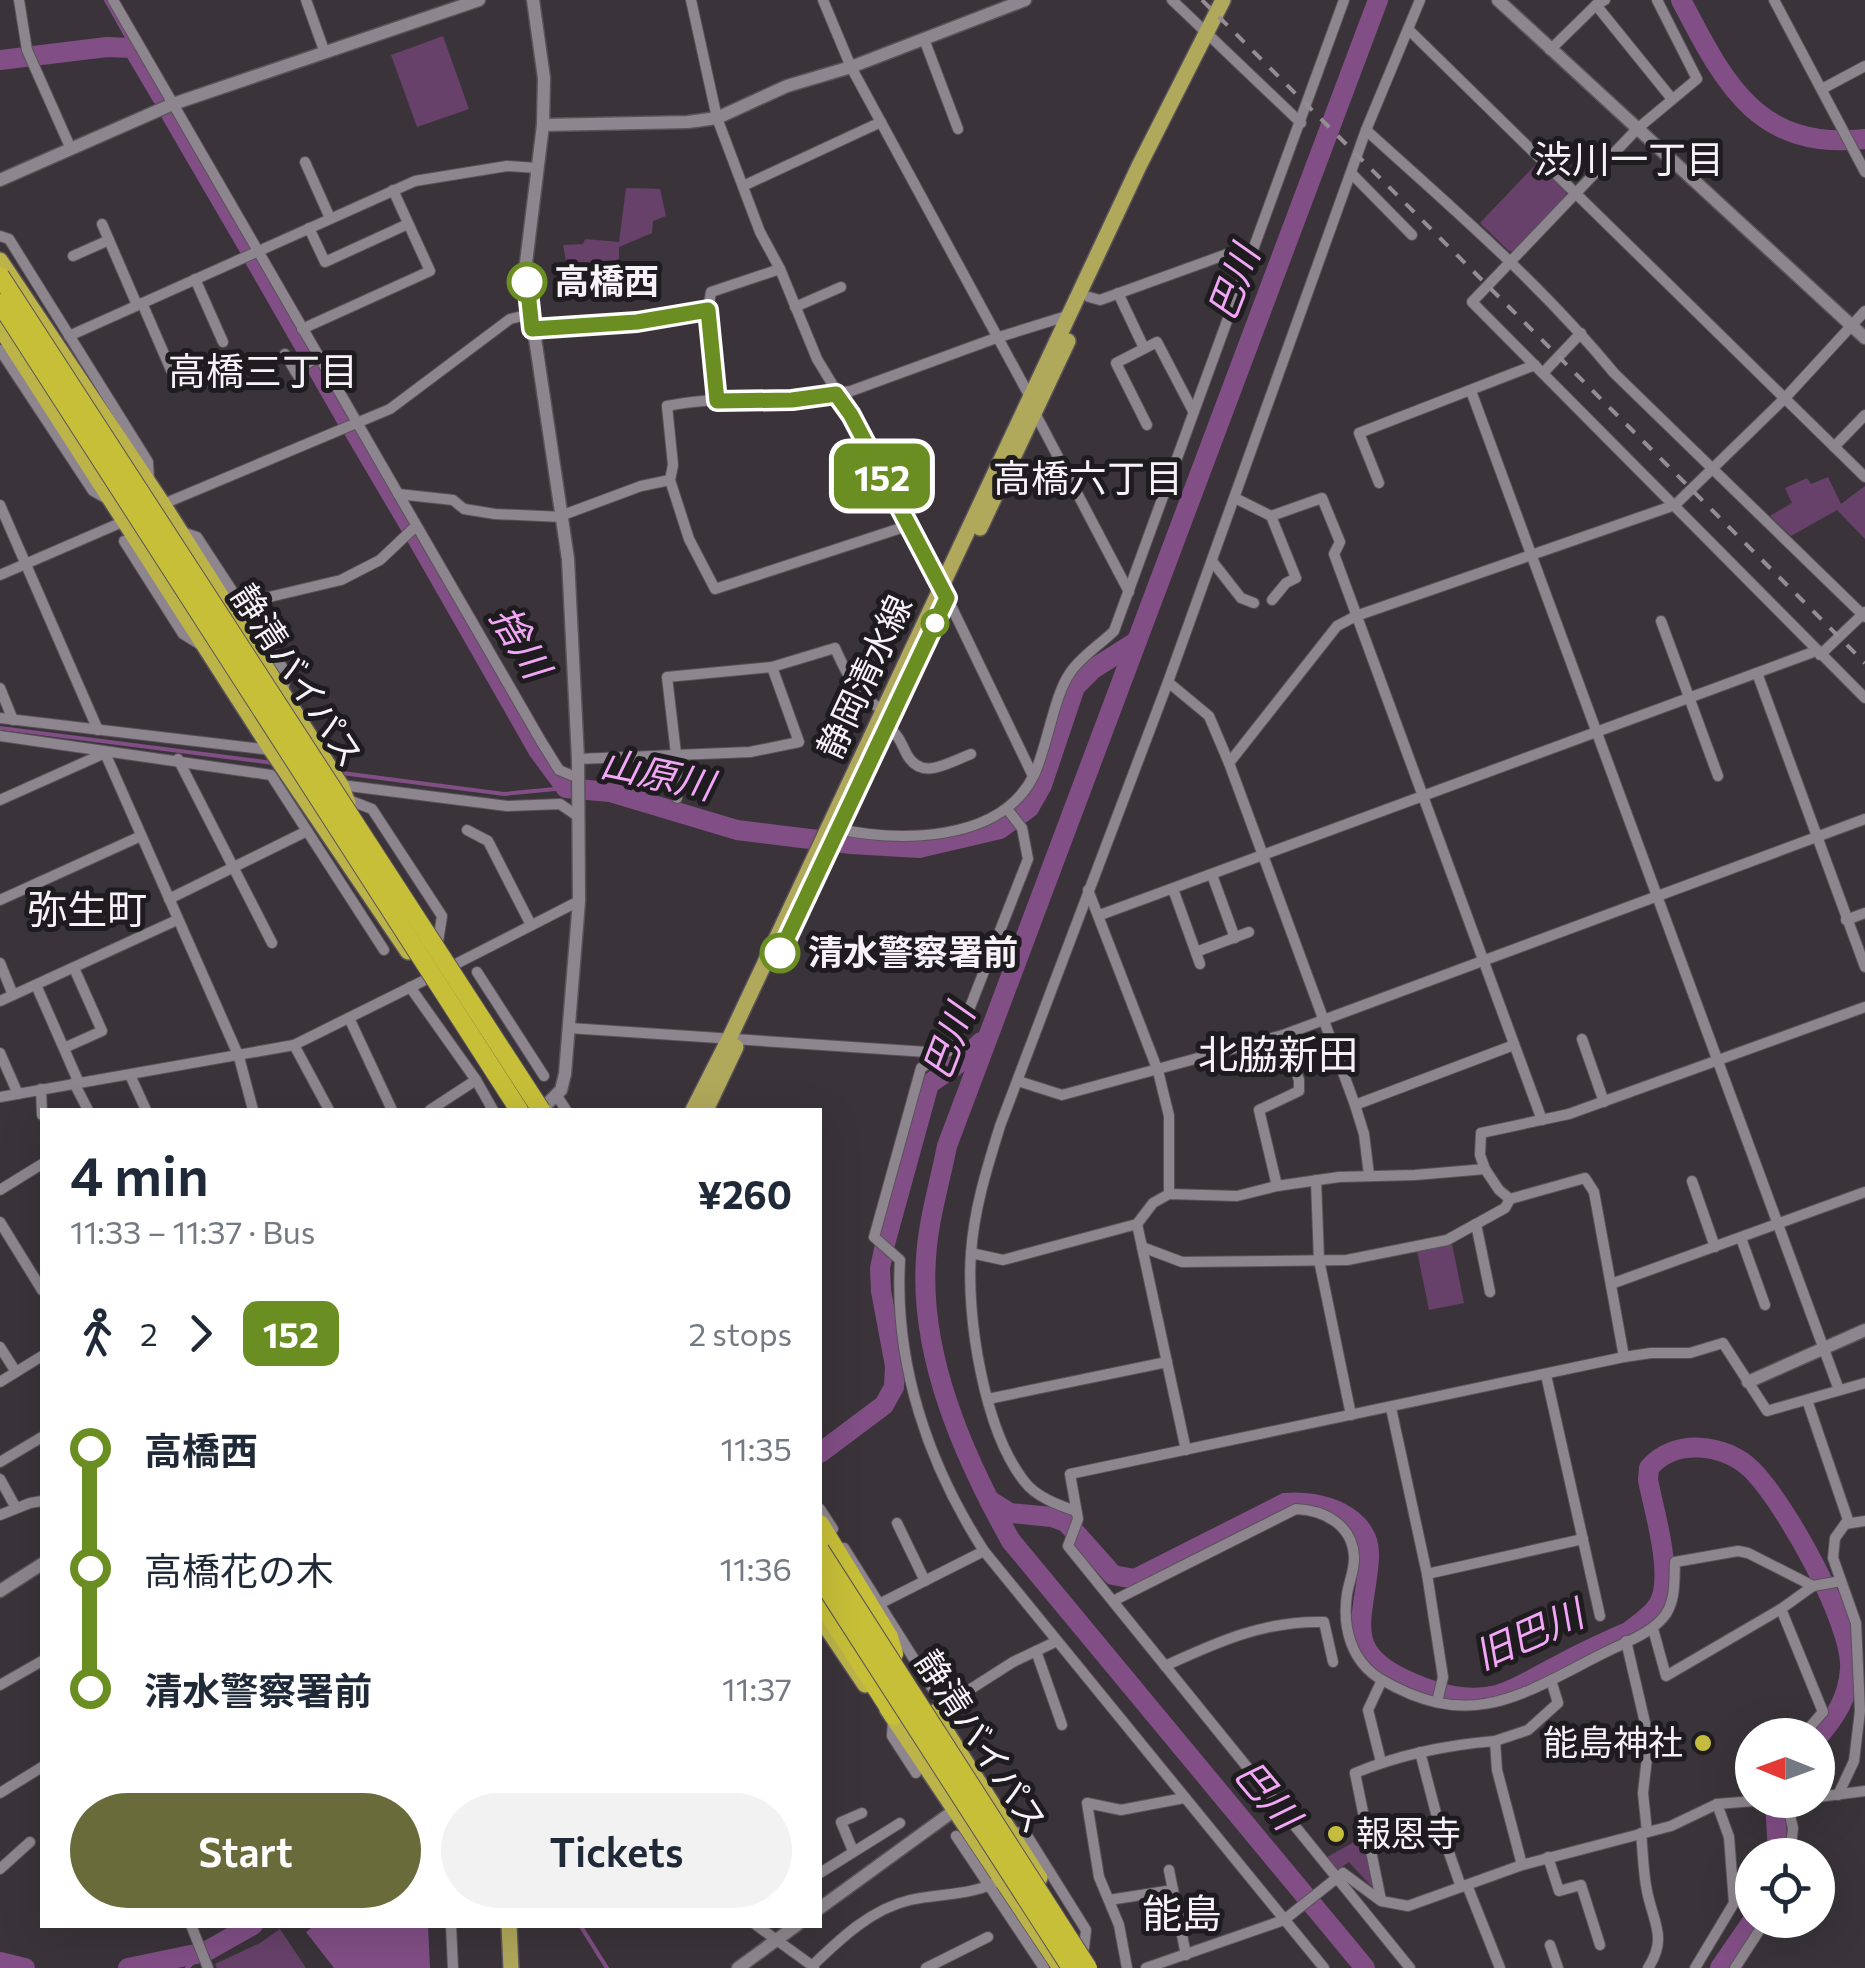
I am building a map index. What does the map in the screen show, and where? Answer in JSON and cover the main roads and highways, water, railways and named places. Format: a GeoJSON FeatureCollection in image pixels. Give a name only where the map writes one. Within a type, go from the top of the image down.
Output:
{"type":"FeatureCollection","features":[{"type":"Feature","properties":{"kind":"highway"},"geometry":{"type":"LineString","coordinates":[[0,260],[181,532],[343,792],[439,964],[537,1108]]}},
{"type":"Feature","properties":{"kind":"highway","name":"静清バイパス"},"geometry":{"type":"LineString","coordinates":[[0,276],[537,1108]]}},
{"type":"Feature","properties":{"kind":"highway","name":"静清バイパス"},"geometry":{"type":"LineString","coordinates":[[0,303],[514,1108]]}},
{"type":"Feature","properties":{"kind":"highway"},"geometry":{"type":"LineString","coordinates":[[0,328],[271,750],[514,1108]]}},
{"type":"Feature","properties":{"kind":"highway"},"geometry":{"type":"LineString","coordinates":[[822,1527],[892,1646],[1097,1968]]}},
{"type":"Feature","properties":{"kind":"highway"},"geometry":{"type":"LineString","coordinates":[[822,1546],[892,1646]]}},
{"type":"Feature","properties":{"kind":"highway","name":"静清バイパス"},"geometry":{"type":"LineString","coordinates":[[822,1553],[1088,1968]]}},
{"type":"Feature","properties":{"kind":"highway","name":"静清バイパス"},"geometry":{"type":"LineString","coordinates":[[822,1581],[1057,1968]]}},
{"type":"Feature","properties":{"kind":"highway"},"geometry":{"type":"LineString","coordinates":[[822,1604],[956,1808],[996,1882],[1057,1968]]}},
{"type":"Feature","properties":{"kind":"highway"},"geometry":{"type":"LineString","coordinates":[[822,1621],[859,1678],[894,1716]]}},
{"type":"Feature","properties":{"kind":"main road","name":"静岡清水線"},"geometry":{"type":"LineString","coordinates":[[1032,405],[1089,296],[1212,37],[1222,0]]}},
{"type":"Feature","properties":{"kind":"main road","name":"静岡清水線"},"geometry":{"type":"LineString","coordinates":[[707,1108],[735,1038],[1032,405],[1139,166],[1234,0]]}},
{"type":"Feature","properties":{"kind":"main road","name":"静岡清水線"},"geometry":{"type":"LineString","coordinates":[[693,1108],[735,1038]]}},
{"type":"Feature","properties":{"kind":"main road"},"geometry":{"type":"LineString","coordinates":[[509,1928],[511,1968]]}},
{"type":"Feature","properties":{"kind":"waterway","name":"捨川"},"geometry":{"type":"LineString","coordinates":[[106,0],[133,48]]}},
{"type":"Feature","properties":{"kind":"waterway","name":"巴川"},"geometry":{"type":"LineString","coordinates":[[1365,1968],[1011,1541],[977,1475],[948,1405],[930,1332],[926,1258],[947,1146],[1378,0]]}},
{"type":"Feature","properties":{"kind":"waterway"},"geometry":{"type":"LineString","coordinates":[[1681,0],[1730,83],[1771,122],[1797,134],[1828,140],[1865,139]]}},
{"type":"Feature","properties":{"kind":"waterway","name":"捨川"},"geometry":{"type":"LineString","coordinates":[[0,60],[107,47],[133,48],[162,97]]}},
{"type":"Feature","properties":{"kind":"waterway","name":"捨川"},"geometry":{"type":"LineString","coordinates":[[171,114],[249,248]]}},
{"type":"Feature","properties":{"kind":"waterway","name":"捨川"},"geometry":{"type":"LineString","coordinates":[[254,258],[348,422]]}},
{"type":"Feature","properties":{"kind":"waterway","name":"捨川"},"geometry":{"type":"LineString","coordinates":[[354,431],[410,526]]}},
{"type":"Feature","properties":{"kind":"waterway","name":"山原川"},"geometry":{"type":"LineString","coordinates":[[413,531],[538,750],[566,788],[610,792],[737,830],[919,848],[1000,829],[1029,808],[1042,785],[1075,687],[1093,669],[1134,643]]}},
{"type":"Feature","properties":{"kind":"waterway","name":"山原川"},"geometry":{"type":"LineString","coordinates":[[0,728],[273,763]]}},
{"type":"Feature","properties":{"kind":"waterway","name":"山原川"},"geometry":{"type":"LineString","coordinates":[[342,773],[504,794],[566,788]]}},
{"type":"Feature","properties":{"kind":"waterway"},"geometry":{"type":"LineString","coordinates":[[822,1452],[884,1405],[894,1387],[895,1366],[881,1291],[880,1268],[886,1240],[929,1084],[981,1042]]}},
{"type":"Feature","properties":{"kind":"waterway","name":"旧巴川"},"geometry":{"type":"LineString","coordinates":[[989,1500],[1010,1513],[1066,1522],[1113,1575],[1135,1579],[1285,1503],[1327,1507],[1353,1521],[1368,1543],[1361,1617],[1366,1647],[1375,1660],[1425,1688],[1476,1698],[1521,1686],[1628,1632],[1652,1613],[1663,1593],[1664,1562],[1649,1468],[1659,1458],[1685,1448],[1714,1450],[1741,1461],[1766,1486],[1829,1595],[1841,1624],[1850,1669],[1847,1689],[1832,1718]]}},
{"type":"Feature","properties":{"kind":"waterway","name":"旧巴川"},"geometry":{"type":"LineString","coordinates":[[1776,1818],[1777,1838]]}},
{"type":"Feature","properties":{"kind":"waterway"},"geometry":{"type":"LineString","coordinates":[[128,1968],[205,1952],[248,1928]]}},
{"type":"Feature","properties":{"kind":"waterway"},"geometry":{"type":"LineString","coordinates":[[582,1928],[607,1968]]}},
{"type":"Feature","properties":{"kind":"waterway","name":"旧巴川"},"geometry":{"type":"LineString","coordinates":[[1720,1968],[1741,1938]]}},
{"type":"Feature","properties":{"kind":"waterway"},"geometry":{"type":"LineString","coordinates":[[187,1968],[202,1955]]}},
{"type":"Feature","properties":{"kind":"waterway"},"geometry":{"type":"LineString","coordinates":[[0,1962],[25,1968]]}},
{"type":"Feature","properties":{"kind":"railway"},"geometry":{"type":"LineString","coordinates":[[1202,0],[1865,663]]}},
{"type":"Feature","properties":{"kind":"place","name":"高橋西"},"geometry":{"type":"Point","coordinates":[527,282]}},
{"type":"Feature","properties":{"kind":"place","name":"清水警察署前"},"geometry":{"type":"Point","coordinates":[780,953]}},
{"type":"Feature","properties":{"kind":"place","name":"能島神社"},"geometry":{"type":"Point","coordinates":[1703,1743]}},
{"type":"Feature","properties":{"kind":"place","name":"報恩寺"},"geometry":{"type":"Point","coordinates":[1336,1834]}},
{"type":"Feature","properties":{"kind":"district","name":"渋川一丁目"},"geometry":{"type":"Point","coordinates":[1629,160]}},
{"type":"Feature","properties":{"kind":"district","name":"高橋三丁目"},"geometry":{"type":"Point","coordinates":[263,372]}},
{"type":"Feature","properties":{"kind":"district","name":"高橋六丁目"},"geometry":{"type":"Point","coordinates":[1088,479]}},
{"type":"Feature","properties":{"kind":"district","name":"弥生町"},"geometry":{"type":"Point","coordinates":[87,910]}},
{"type":"Feature","properties":{"kind":"district","name":"北脇新田"},"geometry":{"type":"Point","coordinates":[1278,1055]}},
{"type":"Feature","properties":{"kind":"district","name":"能島"},"geometry":{"type":"Point","coordinates":[1182,1914]}}]}
